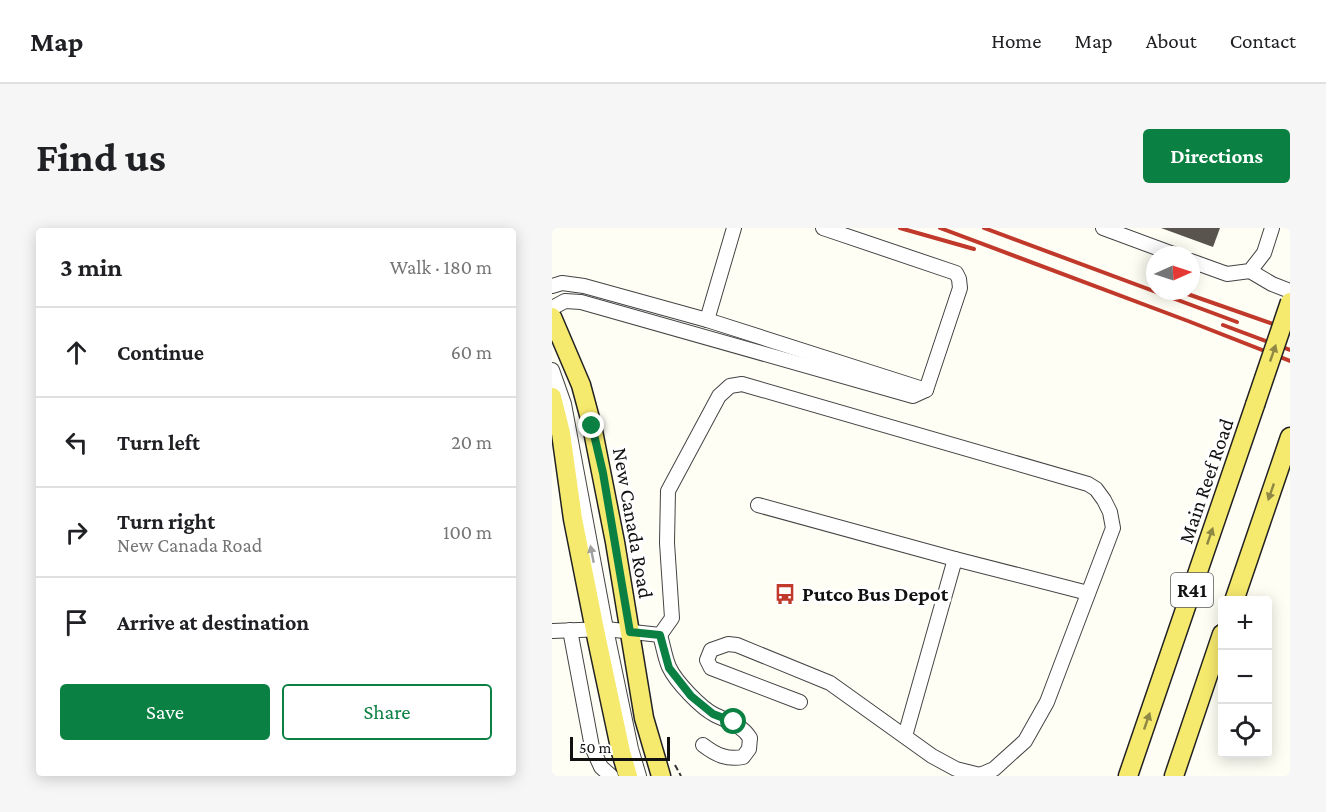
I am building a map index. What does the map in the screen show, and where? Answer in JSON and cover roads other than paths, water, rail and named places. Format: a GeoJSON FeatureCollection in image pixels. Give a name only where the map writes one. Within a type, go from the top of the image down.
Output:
{"type":"FeatureCollection","features":[{"type":"Feature","properties":{"kind":"main road","name":"Main Reef Road"},"geometry":{"type":"LineString","coordinates":[[1128,776],[1290,302]]}},
{"type":"Feature","properties":{"kind":"main road","name":"New Canada Road"},"geometry":{"type":"LineString","coordinates":[[552,317],[581,386],[592,426],[603,473],[626,632],[644,718],[661,776]]}},
{"type":"Feature","properties":{"kind":"main road"},"geometry":{"type":"LineString","coordinates":[[552,397],[561,433],[573,519],[601,630],[621,752],[628,776]]}},
{"type":"Feature","properties":{"kind":"main road","name":"R41"},"geometry":{"type":"LineString","coordinates":[[1235,596],[1290,437]]}},
{"type":"Feature","properties":{"kind":"main road","name":"R41"},"geometry":{"type":"LineString","coordinates":[[1173,776],[1218,646]]}},
{"type":"Feature","properties":{"kind":"lane"},"geometry":{"type":"LineString","coordinates":[[707,320],[734,228]]}},
{"type":"Feature","properties":{"kind":"lane"},"geometry":{"type":"LineString","coordinates":[[552,308],[565,301],[581,302],[913,396],[926,390],[960,288],[956,273],[823,228]]}},
{"type":"Feature","properties":{"kind":"lane"},"geometry":{"type":"LineString","coordinates":[[1103,228],[1152,246]]}},
{"type":"Feature","properties":{"kind":"lane"},"geometry":{"type":"LineString","coordinates":[[1250,271],[1264,253],[1272,228]]}},
{"type":"Feature","properties":{"kind":"lane"},"geometry":{"type":"LineString","coordinates":[[1200,264],[1227,274],[1250,271],[1290,291]]}},
{"type":"Feature","properties":{"kind":"lane"},"geometry":{"type":"LineString","coordinates":[[552,286],[562,284],[585,286],[707,320],[926,390]]}},
{"type":"Feature","properties":{"kind":"lane","name":"New Canada Road"},"geometry":{"type":"LineString","coordinates":[[552,339],[574,392],[586,433],[626,632],[639,725],[652,776]]}},
{"type":"Feature","properties":{"kind":"lane"},"geometry":{"type":"LineString","coordinates":[[552,369],[564,404],[601,630],[639,776]]}},
{"type":"Feature","properties":{"kind":"lane"},"geometry":{"type":"LineString","coordinates":[[660,635],[672,618],[667,543],[668,491],[720,396],[730,386],[742,384],[1088,484],[1096,489],[1104,500],[1110,512],[1113,528],[1047,702],[1025,741],[994,769],[980,775],[956,769],[932,756],[830,683],[737,645],[728,644],[711,650],[707,660],[711,668],[800,702]]}},
{"type":"Feature","properties":{"kind":"lane"},"geometry":{"type":"LineString","coordinates":[[758,505],[1088,593]]}},
{"type":"Feature","properties":{"kind":"lane"},"geometry":{"type":"LineString","coordinates":[[905,736],[955,559]]}},
{"type":"Feature","properties":{"kind":"lane"},"geometry":{"type":"LineString","coordinates":[[570,630],[592,747],[601,767],[612,776]]}},
{"type":"Feature","properties":{"kind":"lane"},"geometry":{"type":"LineString","coordinates":[[552,631],[601,630],[660,635]]}},
{"type":"Feature","properties":{"kind":"lane"},"geometry":{"type":"LineString","coordinates":[[660,635],[669,668],[691,696],[713,714],[734,722],[745,730],[750,738],[749,749],[743,757],[729,759],[712,752],[703,745]]}},
{"type":"Feature","properties":{"kind":"railway"},"geometry":{"type":"LineString","coordinates":[[900,228],[974,249]]}},
{"type":"Feature","properties":{"kind":"railway"},"geometry":{"type":"LineString","coordinates":[[940,228],[1290,361]]}},
{"type":"Feature","properties":{"kind":"railway"},"geometry":{"type":"LineString","coordinates":[[984,228],[1237,322]]}},
{"type":"Feature","properties":{"kind":"railway"},"geometry":{"type":"LineString","coordinates":[[1200,298],[1290,330]]}},
{"type":"Feature","properties":{"kind":"railway"},"geometry":{"type":"LineString","coordinates":[[1223,325],[1290,350]]}},
{"type":"Feature","properties":{"kind":"place","name":"Putco Bus Depot"},"geometry":{"type":"Point","coordinates":[785,594]}}]}
